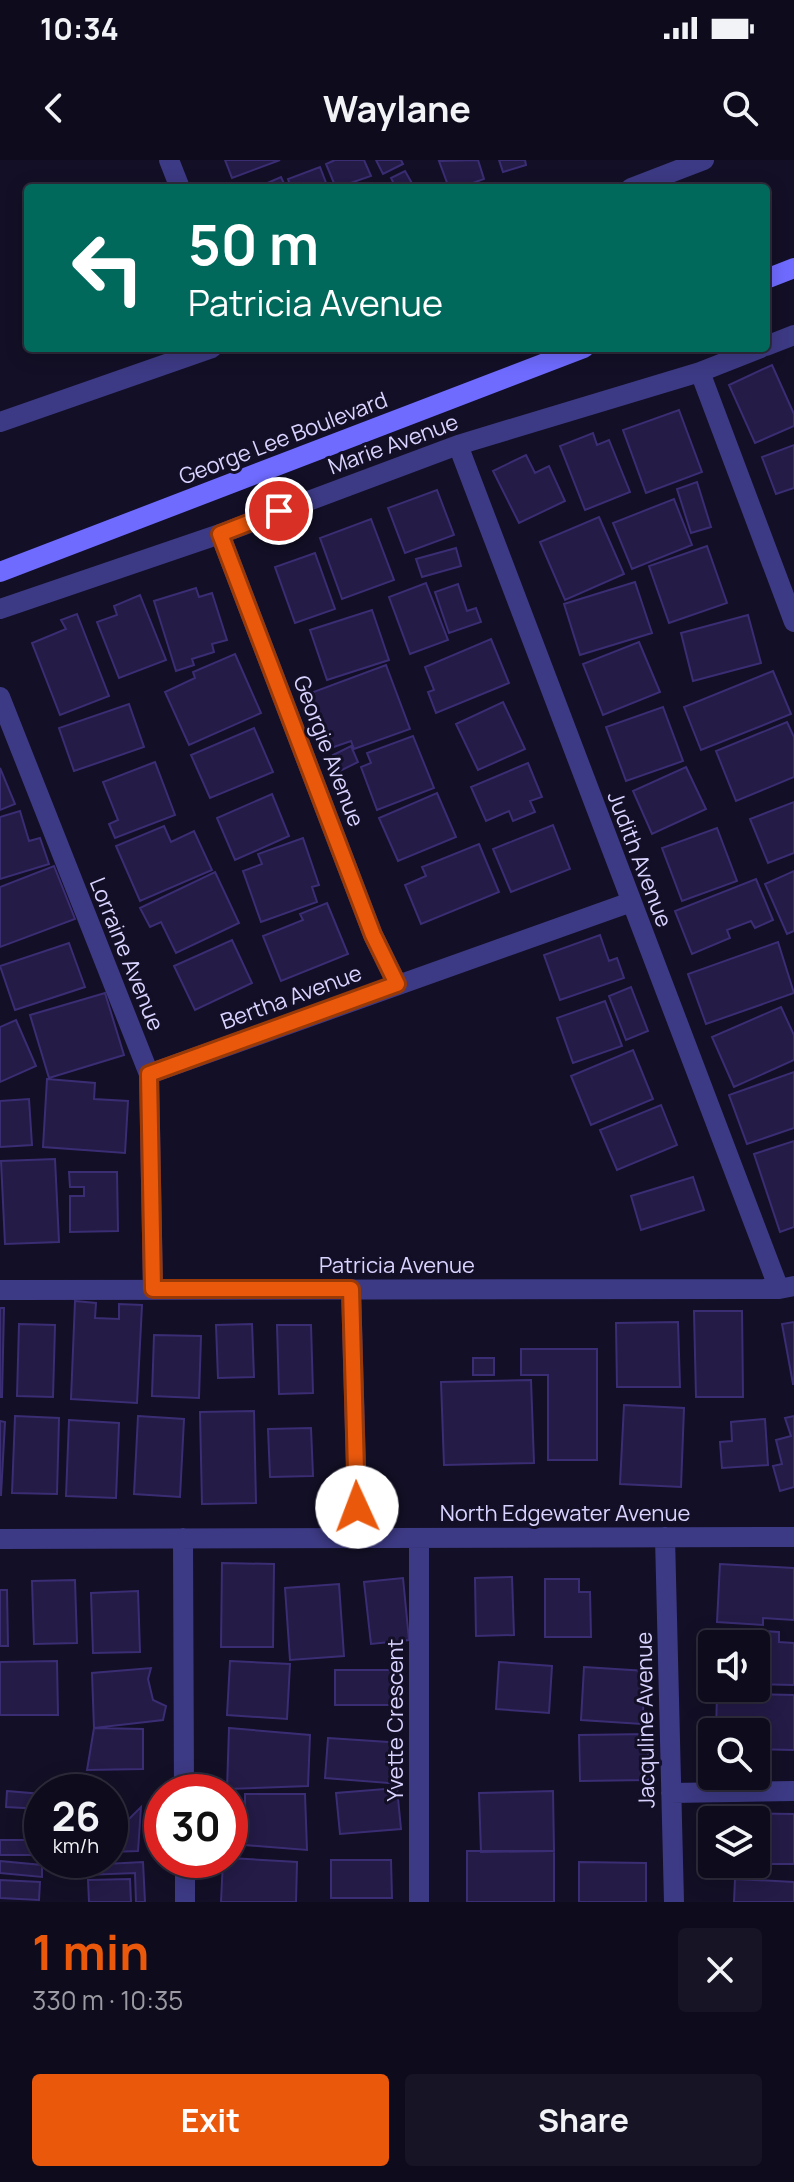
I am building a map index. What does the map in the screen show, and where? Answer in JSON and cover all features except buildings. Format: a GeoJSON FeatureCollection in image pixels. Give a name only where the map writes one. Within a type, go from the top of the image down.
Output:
{"type":"FeatureCollection","features":[{"type":"Feature","properties":{"kind":"main road"},"geometry":{"type":"LineString","coordinates":[[770,277],[794,268]]}},
{"type":"Feature","properties":{"kind":"main road","name":"George Lee Boulevard"},"geometry":{"type":"LineString","coordinates":[[0,572],[574,352]]}},
{"type":"Feature","properties":{"kind":"street"},"geometry":{"type":"LineString","coordinates":[[169,160],[178,184]]}},
{"type":"Feature","properties":{"kind":"street"},"geometry":{"type":"LineString","coordinates":[[638,184],[666,167],[704,160]]}},
{"type":"Feature","properties":{"kind":"street","name":"Marie Avenue"},"geometry":{"type":"LineString","coordinates":[[770,345],[794,335]]}},
{"type":"Feature","properties":{"kind":"street"},"geometry":{"type":"LineString","coordinates":[[0,422],[201,352]]}},
{"type":"Feature","properties":{"kind":"street","name":"Marie Avenue"},"geometry":{"type":"LineString","coordinates":[[0,609],[220,534],[458,445],[700,372],[751,352]]}},
{"type":"Feature","properties":{"kind":"street"},"geometry":{"type":"LineString","coordinates":[[700,372],[794,622]]}},
{"type":"Feature","properties":{"kind":"street","name":"Judith Avenue"},"geometry":{"type":"LineString","coordinates":[[458,445],[631,902],[786,1288]]}},
{"type":"Feature","properties":{"kind":"street","name":"Georgie Avenue"},"geometry":{"type":"LineString","coordinates":[[220,534],[373,935],[397,984]]}},
{"type":"Feature","properties":{"kind":"street","name":"Lorraine Avenue"},"geometry":{"type":"LineString","coordinates":[[0,697],[149,1074],[153,1289]]}},
{"type":"Feature","properties":{"kind":"street","name":"Bertha Avenue"},"geometry":{"type":"LineString","coordinates":[[149,1074],[631,902]]}},
{"type":"Feature","properties":{"kind":"street","name":"Patricia Avenue"},"geometry":{"type":"LineString","coordinates":[[0,1290],[786,1288]]}},
{"type":"Feature","properties":{"kind":"street"},"geometry":{"type":"LineString","coordinates":[[351,1289],[358,1538]]}},
{"type":"Feature","properties":{"kind":"street","name":"Jacquline Avenue"},"geometry":{"type":"LineString","coordinates":[[665,1537],[674,1902]]}},
{"type":"Feature","properties":{"kind":"street","name":"North Edgewater Avenue"},"geometry":{"type":"LineString","coordinates":[[0,1539],[794,1537]]}},
{"type":"Feature","properties":{"kind":"street"},"geometry":{"type":"LineString","coordinates":[[183,1538],[184,1774]]}},
{"type":"Feature","properties":{"kind":"street","name":"Yvette Crescent"},"geometry":{"type":"LineString","coordinates":[[419,1538],[419,1902]]}},
{"type":"Feature","properties":{"kind":"street"},"geometry":{"type":"LineString","coordinates":[[671,1793],[794,1791]]}},
{"type":"Feature","properties":{"kind":"street"},"geometry":{"type":"LineString","coordinates":[[185,1878],[185,1902]]}},
{"type":"Feature","properties":{"kind":"route"},"geometry":{"type":"LineString","coordinates":[[279,511],[220,534],[373,935],[397,984],[149,1074],[153,1289],[351,1289],[357,1507]]}}]}
